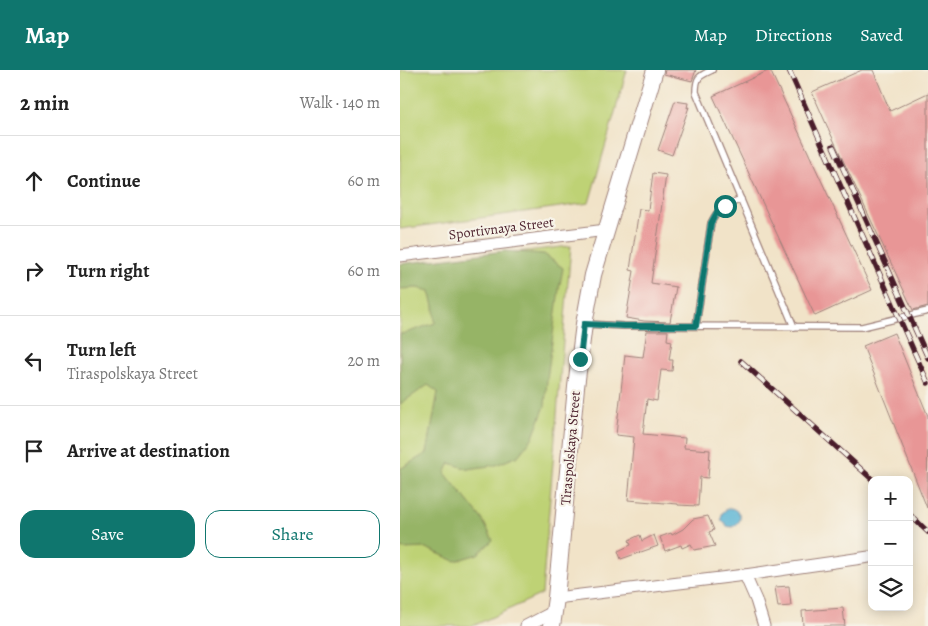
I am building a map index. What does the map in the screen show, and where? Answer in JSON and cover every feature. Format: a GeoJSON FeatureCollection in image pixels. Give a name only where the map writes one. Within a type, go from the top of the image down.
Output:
{"type":"FeatureCollection","features":[{"type":"Feature","properties":{"kind":"street","name":"Tiraspolskaya Street"},"geometry":{"type":"LineString","coordinates":[[554,612],[576,386],[593,275],[655,70]]}},
{"type":"Feature","properties":{"kind":"street","name":"Sportivnaya Street"},"geometry":{"type":"LineString","coordinates":[[400,256],[606,230]]}},
{"type":"Feature","properties":{"kind":"street"},"geometry":{"type":"LineString","coordinates":[[526,626],[554,612],[745,575],[868,557]]}},
{"type":"Feature","properties":{"kind":"street"},"geometry":{"type":"LineString","coordinates":[[745,575],[756,600],[764,626]]}},
{"type":"Feature","properties":{"kind":"lane"},"geometry":{"type":"LineString","coordinates":[[712,70],[700,75],[696,82],[696,92],[794,327]]}},
{"type":"Feature","properties":{"kind":"lane"},"geometry":{"type":"LineString","coordinates":[[696,326],[711,223],[717,212],[741,199]]}},
{"type":"Feature","properties":{"kind":"lane"},"geometry":{"type":"LineString","coordinates":[[584,324],[862,328],[928,311]]}},
{"type":"Feature","properties":{"kind":"green space"},"geometry":{"type":"Polygon","coordinates":[[[400,70],[627,70],[589,203],[400,229],[400,70]]]}},
{"type":"Feature","properties":{"kind":"green space"},"geometry":{"type":"Polygon","coordinates":[[[571,246],[542,594],[473,626],[400,626],[400,265],[571,246]]]}},
{"type":"Feature","properties":{"kind":"green space"},"geometry":{"type":"Polygon","coordinates":[[[505,251],[544,254],[563,268],[547,379],[545,406],[533,437],[518,456],[496,465],[468,469],[450,463],[445,473],[482,519],[493,540],[478,554],[455,561],[426,548],[403,549],[400,547],[400,469],[427,453],[438,392],[428,385],[400,404],[400,334],[435,323],[434,306],[430,291],[417,288],[400,289],[400,264],[505,251]]]}},
{"type":"Feature","properties":{"kind":"water"},"geometry":{"type":"Polygon","coordinates":[[[731,508],[738,512],[740,517],[736,525],[732,527],[726,526],[726,523],[722,521],[723,512],[731,508]]]}},
{"type":"Feature","properties":{"kind":"building"},"geometry":{"type":"Polygon","coordinates":[[[665,70],[696,70],[692,81],[664,74],[665,70]]]}},
{"type":"Feature","properties":{"kind":"building"},"geometry":{"type":"Polygon","coordinates":[[[770,70],[872,290],[815,316],[713,96],[770,70]]]}},
{"type":"Feature","properties":{"kind":"building"},"geometry":{"type":"Polygon","coordinates":[[[862,70],[873,70],[890,111],[928,93],[928,306],[913,310],[812,92],[862,70]]]}},
{"type":"Feature","properties":{"kind":"building"},"geometry":{"type":"Polygon","coordinates":[[[675,101],[688,103],[687,108],[689,107],[672,155],[658,150],[675,101]]]}},
{"type":"Feature","properties":{"kind":"building"},"geometry":{"type":"Polygon","coordinates":[[[653,173],[666,175],[651,283],[676,287],[670,322],[626,318],[634,271],[630,270],[639,209],[648,210],[653,173]]]}},
{"type":"Feature","properties":{"kind":"building"},"geometry":{"type":"Polygon","coordinates":[[[647,331],[668,331],[667,340],[672,341],[669,360],[673,360],[672,371],[661,370],[657,401],[647,399],[643,434],[685,438],[684,448],[710,450],[708,478],[700,477],[698,506],[628,500],[634,437],[616,435],[625,355],[643,357],[647,331]]]}},
{"type":"Feature","properties":{"kind":"building"},"geometry":{"type":"Polygon","coordinates":[[[894,333],[928,416],[927,508],[863,346],[894,333]]]}},
{"type":"Feature","properties":{"kind":"building"},"geometry":{"type":"Polygon","coordinates":[[[708,516],[714,530],[709,532],[715,546],[694,550],[691,544],[682,548],[681,545],[665,551],[660,537],[671,533],[672,535],[683,529],[693,519],[708,516]]]}},
{"type":"Feature","properties":{"kind":"building"},"geometry":{"type":"Polygon","coordinates":[[[640,535],[642,541],[654,535],[658,546],[621,559],[618,551],[631,545],[629,540],[640,535]]]}},
{"type":"Feature","properties":{"kind":"building"},"geometry":{"type":"Polygon","coordinates":[[[789,586],[791,606],[778,607],[775,587],[789,586]]]}},
{"type":"Feature","properties":{"kind":"building"},"geometry":{"type":"Polygon","coordinates":[[[843,608],[845,626],[803,626],[802,611],[843,608]]]}},
{"type":"Feature","properties":{"kind":"railway"},"geometry":{"type":"LineString","coordinates":[[789,70],[928,383]]}},
{"type":"Feature","properties":{"kind":"railway"},"geometry":{"type":"LineString","coordinates":[[833,146],[928,358]]}},
{"type":"Feature","properties":{"kind":"railway"},"geometry":{"type":"LineString","coordinates":[[741,361],[869,476]]}},
{"type":"Feature","properties":{"kind":"railway"},"geometry":{"type":"LineString","coordinates":[[913,518],[928,532]]}},
{"type":"Feature","properties":{"kind":"route"},"geometry":{"type":"LineString","coordinates":[[580,359],[584,324],[696,326],[711,223],[717,212],[725,206]]}}]}
